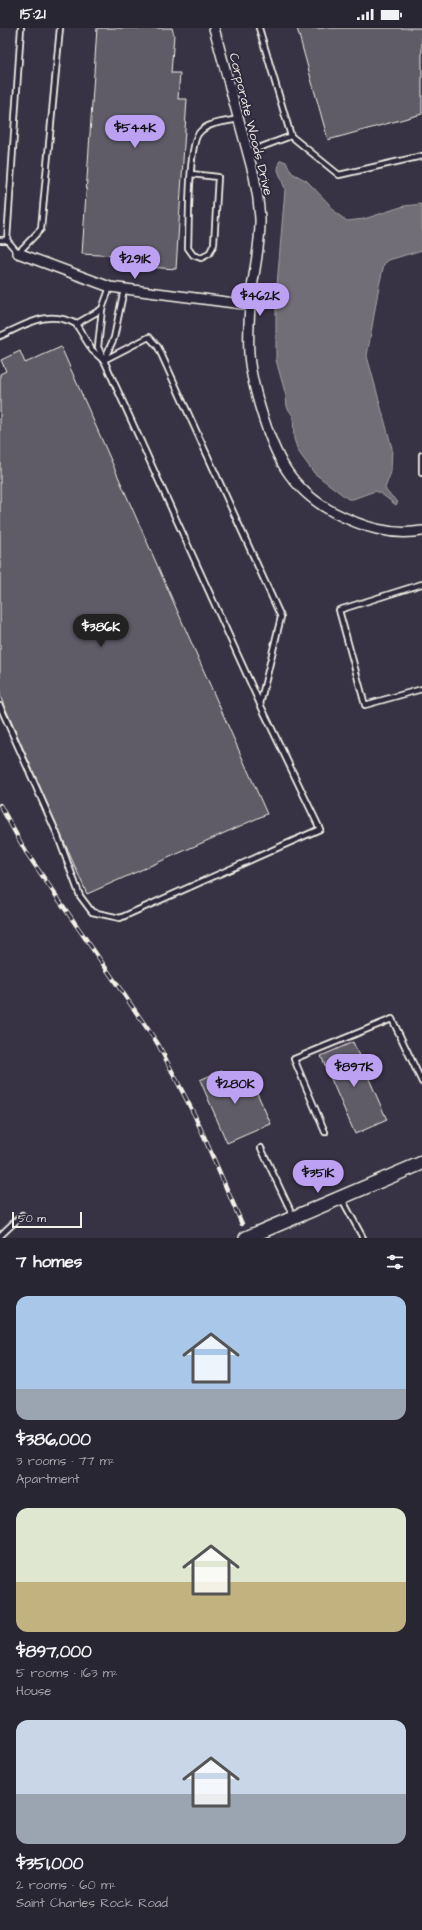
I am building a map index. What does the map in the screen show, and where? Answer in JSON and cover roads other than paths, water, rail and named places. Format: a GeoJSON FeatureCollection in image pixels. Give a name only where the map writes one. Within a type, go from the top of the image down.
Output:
{"type":"FeatureCollection","features":[{"type":"Feature","properties":{"kind":"street","name":"Corporate Woods Drive"},"geometry":{"type":"LineString","coordinates":[[214,28],[248,152],[258,197],[260,220],[250,305],[249,354],[253,381],[268,434],[281,464],[301,488],[324,507],[356,523],[388,532],[422,531]]}},
{"type":"Feature","properties":{"kind":"street"},"geometry":{"type":"LineString","coordinates":[[18,254],[110,288],[250,305]]}},
{"type":"Feature","properties":{"kind":"street"},"geometry":{"type":"LineString","coordinates":[[246,1238],[422,1163]]}},
{"type":"Feature","properties":{"kind":"lane"},"geometry":{"type":"LineString","coordinates":[[21,28],[7,240],[18,254],[41,230],[60,28]]}},
{"type":"Feature","properties":{"kind":"lane"},"geometry":{"type":"LineString","coordinates":[[259,28],[291,136],[339,175],[422,156]]}},
{"type":"Feature","properties":{"kind":"lane"},"geometry":{"type":"LineString","coordinates":[[192,174],[218,177],[214,244],[209,254],[201,258],[193,255],[188,248],[193,148],[198,133],[208,126],[239,120]]}},
{"type":"Feature","properties":{"kind":"lane"},"geometry":{"type":"LineString","coordinates":[[248,152],[291,136]]}},
{"type":"Feature","properties":{"kind":"lane"},"geometry":{"type":"LineString","coordinates":[[0,240],[7,240]]}},
{"type":"Feature","properties":{"kind":"lane"},"geometry":{"type":"LineString","coordinates":[[0,706],[57,834],[84,904],[92,912],[120,918],[320,829],[260,704],[98,347],[102,309],[110,288]]}},
{"type":"Feature","properties":{"kind":"lane"},"geometry":{"type":"LineString","coordinates":[[104,360],[114,338],[124,289]]}},
{"type":"Feature","properties":{"kind":"lane"},"geometry":{"type":"LineString","coordinates":[[76,324],[102,309]]}},
{"type":"Feature","properties":{"kind":"lane"},"geometry":{"type":"LineString","coordinates":[[0,336],[35,320],[49,316],[64,317],[76,324],[92,350],[104,360]]}},
{"type":"Feature","properties":{"kind":"lane"},"geometry":{"type":"LineString","coordinates":[[104,360],[149,337],[158,347],[278,610],[281,617],[260,704]]}},
{"type":"Feature","properties":{"kind":"lane"},"geometry":{"type":"LineString","coordinates":[[422,455],[422,472]]}},
{"type":"Feature","properties":{"kind":"lane"},"geometry":{"type":"LineString","coordinates":[[422,584],[339,610],[365,705],[422,689]]}},
{"type":"Feature","properties":{"kind":"lane"},"geometry":{"type":"LineString","coordinates":[[325,1132],[294,1059],[392,1019],[422,1082]]}},
{"type":"Feature","properties":{"kind":"lane"},"geometry":{"type":"LineString","coordinates":[[261,1148],[294,1218]]}},
{"type":"Feature","properties":{"kind":"lane"},"geometry":{"type":"LineString","coordinates":[[341,1198],[363,1238]]}},
{"type":"Feature","properties":{"kind":"lane"},"geometry":{"type":"LineString","coordinates":[[0,1236],[22,1215]]}},
{"type":"Feature","properties":{"kind":"railway"},"geometry":{"type":"LineString","coordinates":[[0,805],[26,852],[158,1044],[195,1116],[242,1224]]}}]}
